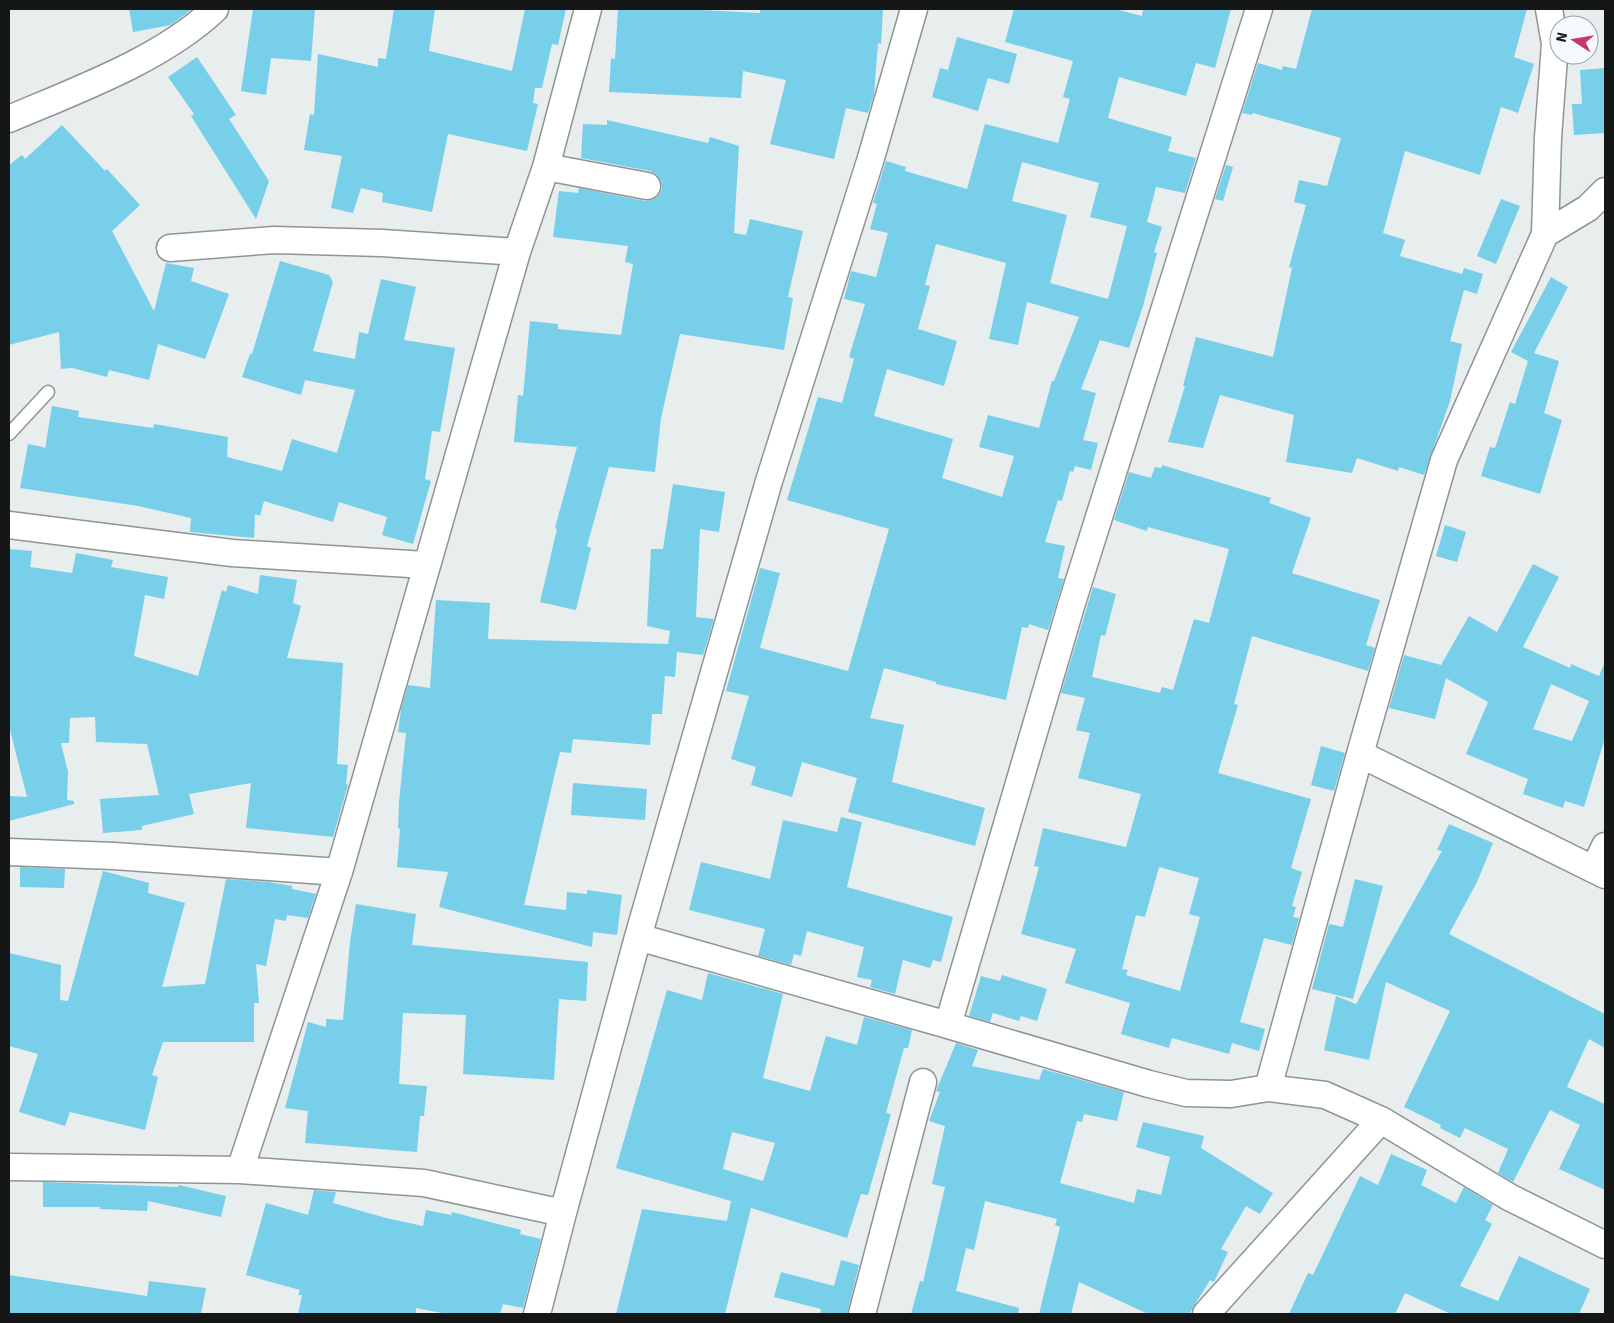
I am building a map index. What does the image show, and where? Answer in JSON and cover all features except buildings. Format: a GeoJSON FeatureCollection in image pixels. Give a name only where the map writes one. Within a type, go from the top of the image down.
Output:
{"type":"FeatureCollection","features":[{"type":"Feature","properties":{"kind":"street"},"geometry":{"type":"LineString","coordinates":[[9,120],[99,81],[190,32],[215,9]]}},
{"type":"Feature","properties":{"kind":"street"},"geometry":{"type":"LineString","coordinates":[[240,1170],[339,872],[516,252],[546,167],[588,9]]}},
{"type":"Feature","properties":{"kind":"street"},"geometry":{"type":"LineString","coordinates":[[537,1314],[562,1213],[638,937],[770,481],[871,158],[914,9]]}},
{"type":"Feature","properties":{"kind":"street"},"geometry":{"type":"LineString","coordinates":[[948,1025],[1071,606],[1259,9]]}},
{"type":"Feature","properties":{"kind":"street"},"geometry":{"type":"LineString","coordinates":[[1268,1088],[1360,754],[1444,460],[1545,234],[1548,136],[1554,44],[1549,9]]}},
{"type":"Feature","properties":{"kind":"street"},"geometry":{"type":"LineString","coordinates":[[546,167],[647,186]]}},
{"type":"Feature","properties":{"kind":"street"},"geometry":{"type":"LineString","coordinates":[[1545,234],[1588,208],[1605,191]]}},
{"type":"Feature","properties":{"kind":"street"},"geometry":{"type":"LineString","coordinates":[[170,248],[274,240],[382,243],[516,252]]}},
{"type":"Feature","properties":{"kind":"street"},"geometry":{"type":"LineString","coordinates":[[9,525],[232,553],[426,565]]}},
{"type":"Feature","properties":{"kind":"street"},"geometry":{"type":"LineString","coordinates":[[1360,754],[1600,872],[1605,846]]}},
{"type":"Feature","properties":{"kind":"street"},"geometry":{"type":"LineString","coordinates":[[9,852],[114,856],[339,872]]}},
{"type":"Feature","properties":{"kind":"street"},"geometry":{"type":"LineString","coordinates":[[638,937],[1186,1093],[1231,1094],[1268,1088],[1325,1095],[1381,1120],[1509,1196],[1605,1245]]}},
{"type":"Feature","properties":{"kind":"street"},"geometry":{"type":"LineString","coordinates":[[862,1314],[923,1082]]}},
{"type":"Feature","properties":{"kind":"street"},"geometry":{"type":"LineString","coordinates":[[1206,1314],[1381,1120]]}},
{"type":"Feature","properties":{"kind":"street"},"geometry":{"type":"LineString","coordinates":[[9,1167],[240,1170],[424,1183],[562,1213]]}},
{"type":"Feature","properties":{"kind":"lane"},"geometry":{"type":"LineString","coordinates":[[9,434],[48,392]]}}]}
